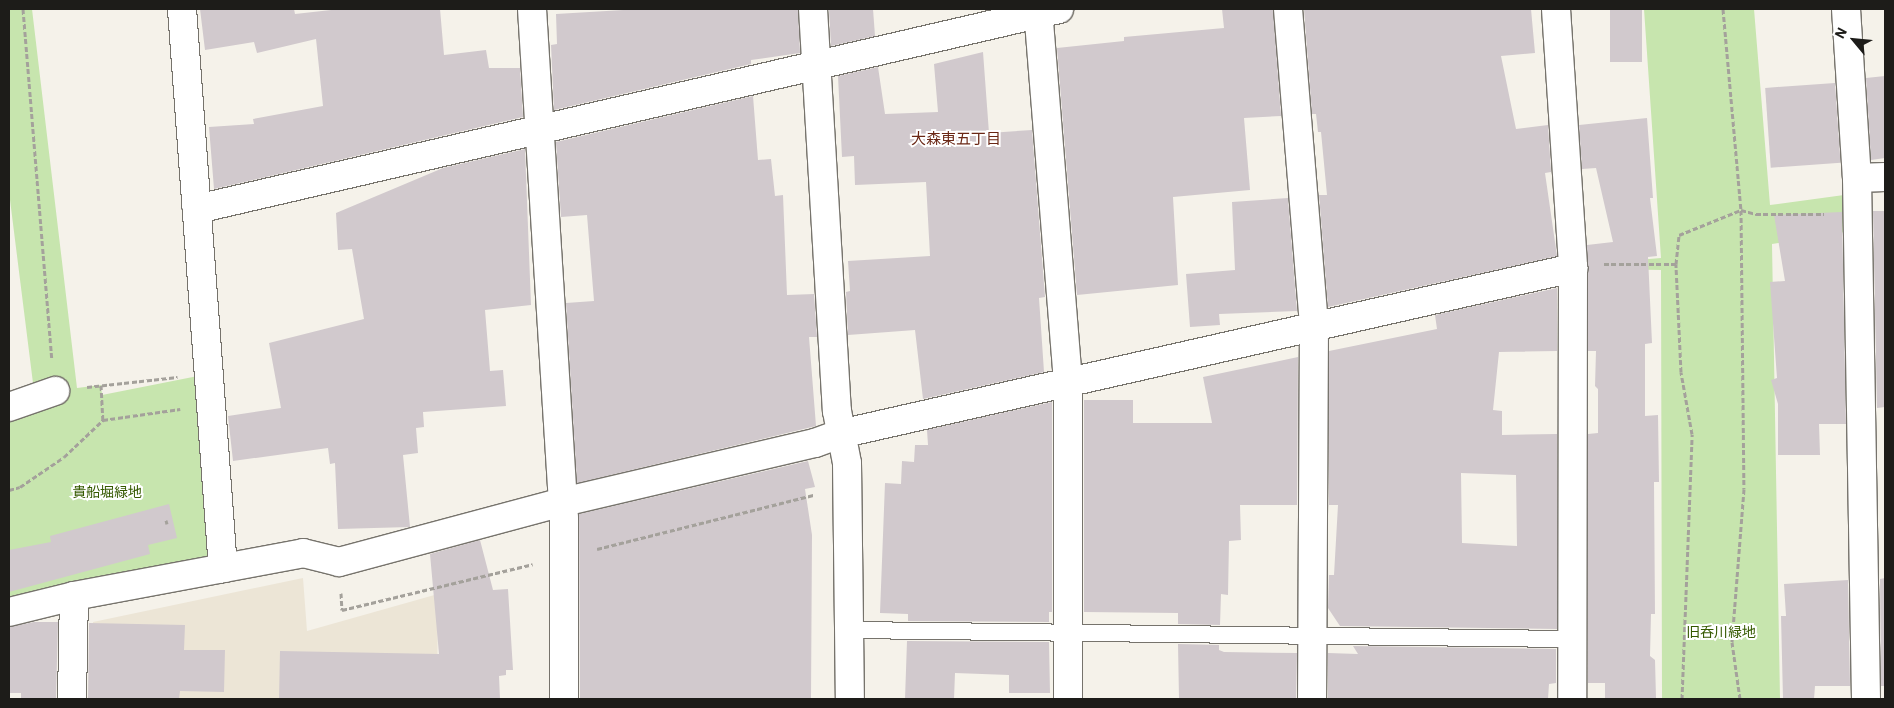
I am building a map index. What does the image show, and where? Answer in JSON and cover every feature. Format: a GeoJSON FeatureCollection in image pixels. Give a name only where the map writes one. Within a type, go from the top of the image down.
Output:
{"type":"FeatureCollection","features":[{"type":"Feature","properties":{"kind":"street"},"geometry":{"type":"LineString","coordinates":[[182,9],[223,568]]}},
{"type":"Feature","properties":{"kind":"street"},"geometry":{"type":"LineString","coordinates":[[532,9],[563,502],[564,699]]}},
{"type":"Feature","properties":{"kind":"street"},"geometry":{"type":"LineString","coordinates":[[813,9],[840,434],[847,463],[851,630],[850,699]]}},
{"type":"Feature","properties":{"kind":"street"},"geometry":{"type":"LineString","coordinates":[[1288,9],[1314,325],[1312,699]]}},
{"type":"Feature","properties":{"kind":"street"},"geometry":{"type":"LineString","coordinates":[[1556,9],[1573,268],[1572,699]]}},
{"type":"Feature","properties":{"kind":"street"},"geometry":{"type":"LineString","coordinates":[[1846,9],[1857,178],[1875,654],[1866,699]]}},
{"type":"Feature","properties":{"kind":"street"},"geometry":{"type":"LineString","coordinates":[[197,209],[539,128],[817,66],[1045,10],[1068,384],[1068,699]]}},
{"type":"Feature","properties":{"kind":"street"},"geometry":{"type":"LineString","coordinates":[[1857,178],[1885,177]]}},
{"type":"Feature","properties":{"kind":"street"},"geometry":{"type":"LineString","coordinates":[[9,612],[74,596],[303,552],[339,562],[563,502],[815,443],[840,434],[1068,384],[1314,325],[1573,268]]}},
{"type":"Feature","properties":{"kind":"street"},"geometry":{"type":"LineString","coordinates":[[9,407],[54,391]]}},
{"type":"Feature","properties":{"kind":"street"},"geometry":{"type":"LineString","coordinates":[[72,699],[74,596]]}},
{"type":"Feature","properties":{"kind":"lane"},"geometry":{"type":"LineString","coordinates":[[851,630],[1068,630],[1572,638]]}},
{"type":"Feature","properties":{"kind":"path"},"geometry":{"type":"LineString","coordinates":[[23,9],[54,391],[208,374]]}},
{"type":"Feature","properties":{"kind":"path"},"geometry":{"type":"LineString","coordinates":[[1723,9],[1741,210],[1744,489],[1732,642],[1740,699]]}},
{"type":"Feature","properties":{"kind":"path"},"geometry":{"type":"LineString","coordinates":[[1682,699],[1692,434],[1681,372],[1676,264],[1679,235],[1741,210],[1756,214],[1824,214],[1857,178]]}},
{"type":"Feature","properties":{"kind":"path"},"geometry":{"type":"LineString","coordinates":[[1573,268],[1676,264]]}},
{"type":"Feature","properties":{"kind":"path"},"geometry":{"type":"LineString","coordinates":[[101,385],[103,420]]}},
{"type":"Feature","properties":{"kind":"path"},"geometry":{"type":"LineString","coordinates":[[9,490],[20,487],[64,457],[103,420],[212,405]]}},
{"type":"Feature","properties":{"kind":"shaded area"},"geometry":{"type":"Polygon","coordinates":[[[303,578],[307,631],[438,594],[437,699],[91,699],[93,622],[303,578]]]}},
{"type":"Feature","properties":{"kind":"green space","name":"貴船堀緑地"},"geometry":{"type":"Polygon","coordinates":[[[9,9],[32,9],[77,388],[101,385],[102,395],[208,374],[223,568],[9,614],[9,407],[35,399],[9,192],[9,9]]]}},
{"type":"Feature","properties":{"kind":"green space","name":"旧呑川緑地"},"geometry":{"type":"Polygon","coordinates":[[[1644,9],[1754,9],[1770,205],[1844,195],[1845,232],[1772,244],[1780,699],[1662,699],[1661,270],[1602,269],[1602,263],[1661,258],[1644,9]]]}},
{"type":"Feature","properties":{"kind":"building"},"geometry":{"type":"Polygon","coordinates":[[[200,9],[294,9],[295,14],[340,9],[440,9],[444,55],[486,50],[489,68],[520,68],[523,117],[214,189],[209,127],[254,124],[253,119],[323,106],[316,39],[257,53],[254,42],[205,50],[200,9]]]}},
{"type":"Feature","properties":{"kind":"building"},"geometry":{"type":"Polygon","coordinates":[[[640,9],[798,9],[800,53],[751,60],[751,64],[554,110],[551,45],[557,44],[556,14],[640,9]]]}},
{"type":"Feature","properties":{"kind":"building"},"geometry":{"type":"Polygon","coordinates":[[[829,9],[873,9],[875,36],[831,46],[829,9]]]}},
{"type":"Feature","properties":{"kind":"building"},"geometry":{"type":"Polygon","coordinates":[[[1222,9],[1273,9],[1281,116],[1244,118],[1250,190],[1173,197],[1178,285],[1077,295],[1057,48],[1124,41],[1124,37],[1224,28],[1222,9]]]}},
{"type":"Feature","properties":{"kind":"building"},"geometry":{"type":"Polygon","coordinates":[[[1304,9],[1531,9],[1535,53],[1501,56],[1516,129],[1548,125],[1551,172],[1545,173],[1557,256],[1328,307],[1319,195],[1327,195],[1321,132],[1318,132],[1316,114],[1312,114],[1304,9]]]}},
{"type":"Feature","properties":{"kind":"building"},"geometry":{"type":"Polygon","coordinates":[[[1610,9],[1642,9],[1642,62],[1610,62],[1610,9]]]}},
{"type":"Feature","properties":{"kind":"building"},"geometry":{"type":"Polygon","coordinates":[[[983,52],[989,133],[1032,130],[1045,297],[1039,298],[1044,372],[923,399],[915,330],[848,335],[846,292],[850,291],[848,261],[930,256],[926,182],[855,185],[854,156],[842,157],[838,76],[878,67],[885,114],[938,112],[934,64],[983,52]]]}},
{"type":"Feature","properties":{"kind":"building"},"geometry":{"type":"Polygon","coordinates":[[[1885,76],[1885,158],[1871,160],[1866,78],[1885,76]]]}},
{"type":"Feature","properties":{"kind":"building"},"geometry":{"type":"Polygon","coordinates":[[[1835,83],[1841,163],[1771,168],[1765,88],[1835,83]]]}},
{"type":"Feature","properties":{"kind":"building"},"geometry":{"type":"Polygon","coordinates":[[[753,96],[758,160],[771,159],[775,196],[783,195],[787,295],[814,294],[817,337],[809,337],[816,426],[577,483],[566,303],[594,301],[587,215],[561,217],[556,142],[753,96]]]}},
{"type":"Feature","properties":{"kind":"building"},"geometry":{"type":"Polygon","coordinates":[[[1647,118],[1653,198],[1650,198],[1657,256],[1648,257],[1652,343],[1645,344],[1645,416],[1658,415],[1659,482],[1654,482],[1655,614],[1651,614],[1650,656],[1655,660],[1656,698],[1605,699],[1605,683],[1588,683],[1588,434],[1598,433],[1598,389],[1595,386],[1596,351],[1588,351],[1587,245],[1613,242],[1596,168],[1582,169],[1579,125],[1647,118]]]}},
{"type":"Feature","properties":{"kind":"building"},"geometry":{"type":"Polygon","coordinates":[[[525,149],[531,305],[485,310],[490,371],[503,370],[506,406],[423,412],[424,427],[416,428],[418,453],[403,455],[410,527],[338,529],[335,463],[330,464],[328,448],[233,461],[228,416],[281,408],[269,343],[364,319],[352,249],[338,250],[336,213],[443,168],[525,149]]]}},
{"type":"Feature","properties":{"kind":"building"},"geometry":{"type":"Polygon","coordinates":[[[1288,198],[1297,311],[1219,314],[1220,325],[1190,327],[1186,274],[1235,270],[1232,202],[1288,198]]]}},
{"type":"Feature","properties":{"kind":"building"},"geometry":{"type":"Polygon","coordinates":[[[1873,211],[1885,211],[1885,407],[1877,408],[1873,211]]]}},
{"type":"Feature","properties":{"kind":"building"},"geometry":{"type":"Polygon","coordinates":[[[1842,212],[1846,424],[1819,424],[1820,455],[1778,455],[1778,404],[1771,380],[1777,378],[1770,282],[1785,281],[1774,215],[1842,212]]]}},
{"type":"Feature","properties":{"kind":"building"},"geometry":{"type":"Polygon","coordinates":[[[1557,288],[1557,351],[1499,352],[1493,410],[1502,411],[1502,435],[1557,434],[1557,629],[1340,626],[1328,608],[1329,575],[1334,575],[1338,505],[1329,505],[1329,351],[1437,329],[1435,315],[1557,288]],[[1461,473],[1462,543],[1517,546],[1516,475],[1461,473]]]}},
{"type":"Feature","properties":{"kind":"building"},"geometry":{"type":"Polygon","coordinates":[[[1298,357],[1297,505],[1240,505],[1241,540],[1229,541],[1228,595],[1221,594],[1220,625],[1178,624],[1178,613],[1084,612],[1084,400],[1133,400],[1133,423],[1212,423],[1203,377],[1298,357]]]}},
{"type":"Feature","properties":{"kind":"building"},"geometry":{"type":"Polygon","coordinates":[[[1052,402],[1052,612],[1049,612],[1049,622],[908,621],[908,614],[880,613],[885,483],[901,484],[902,461],[914,462],[915,445],[928,445],[927,430],[1052,402]]]}},
{"type":"Feature","properties":{"kind":"building"},"geometry":{"type":"Polygon","coordinates":[[[808,461],[815,487],[805,489],[812,535],[811,699],[580,699],[579,514],[808,461]]]}},
{"type":"Feature","properties":{"kind":"building"},"geometry":{"type":"Polygon","coordinates":[[[169,504],[177,538],[148,545],[150,554],[9,592],[9,550],[51,542],[50,536],[169,504]]]}},
{"type":"Feature","properties":{"kind":"building"},"geometry":{"type":"Polygon","coordinates":[[[480,540],[493,590],[508,589],[513,670],[506,670],[506,675],[499,676],[500,699],[279,699],[280,651],[439,654],[430,554],[480,540]]]}},
{"type":"Feature","properties":{"kind":"building"},"geometry":{"type":"Polygon","coordinates":[[[1885,578],[1885,686],[1881,686],[1880,579],[1885,578]]]}},
{"type":"Feature","properties":{"kind":"building"},"geometry":{"type":"Polygon","coordinates":[[[1848,580],[1850,686],[1815,686],[1814,699],[1783,699],[1781,616],[1786,616],[1784,584],[1848,580]]]}},
{"type":"Feature","properties":{"kind":"building"},"geometry":{"type":"Polygon","coordinates":[[[34,622],[58,622],[56,699],[21,699],[21,693],[9,693],[9,627],[34,622]]]}},
{"type":"Feature","properties":{"kind":"building"},"geometry":{"type":"Polygon","coordinates":[[[89,623],[185,625],[184,650],[225,650],[224,692],[180,691],[179,699],[88,699],[89,623]]]}},
{"type":"Feature","properties":{"kind":"building"},"geometry":{"type":"Polygon","coordinates":[[[907,641],[1049,642],[1050,693],[1009,693],[1009,675],[955,673],[954,699],[905,699],[907,641]]]}},
{"type":"Feature","properties":{"kind":"building"},"geometry":{"type":"Polygon","coordinates":[[[1178,644],[1219,645],[1219,650],[1224,652],[1297,653],[1296,699],[1179,699],[1178,644]]]}},
{"type":"Feature","properties":{"kind":"building"},"geometry":{"type":"Polygon","coordinates":[[[1353,646],[1556,649],[1556,683],[1549,684],[1548,699],[1328,699],[1328,653],[1358,654],[1353,646]]]}},
{"type":"Feature","properties":{"kind":"district","name":"大森東五丁目"},"geometry":{"type":"Point","coordinates":[956,139]}}]}
